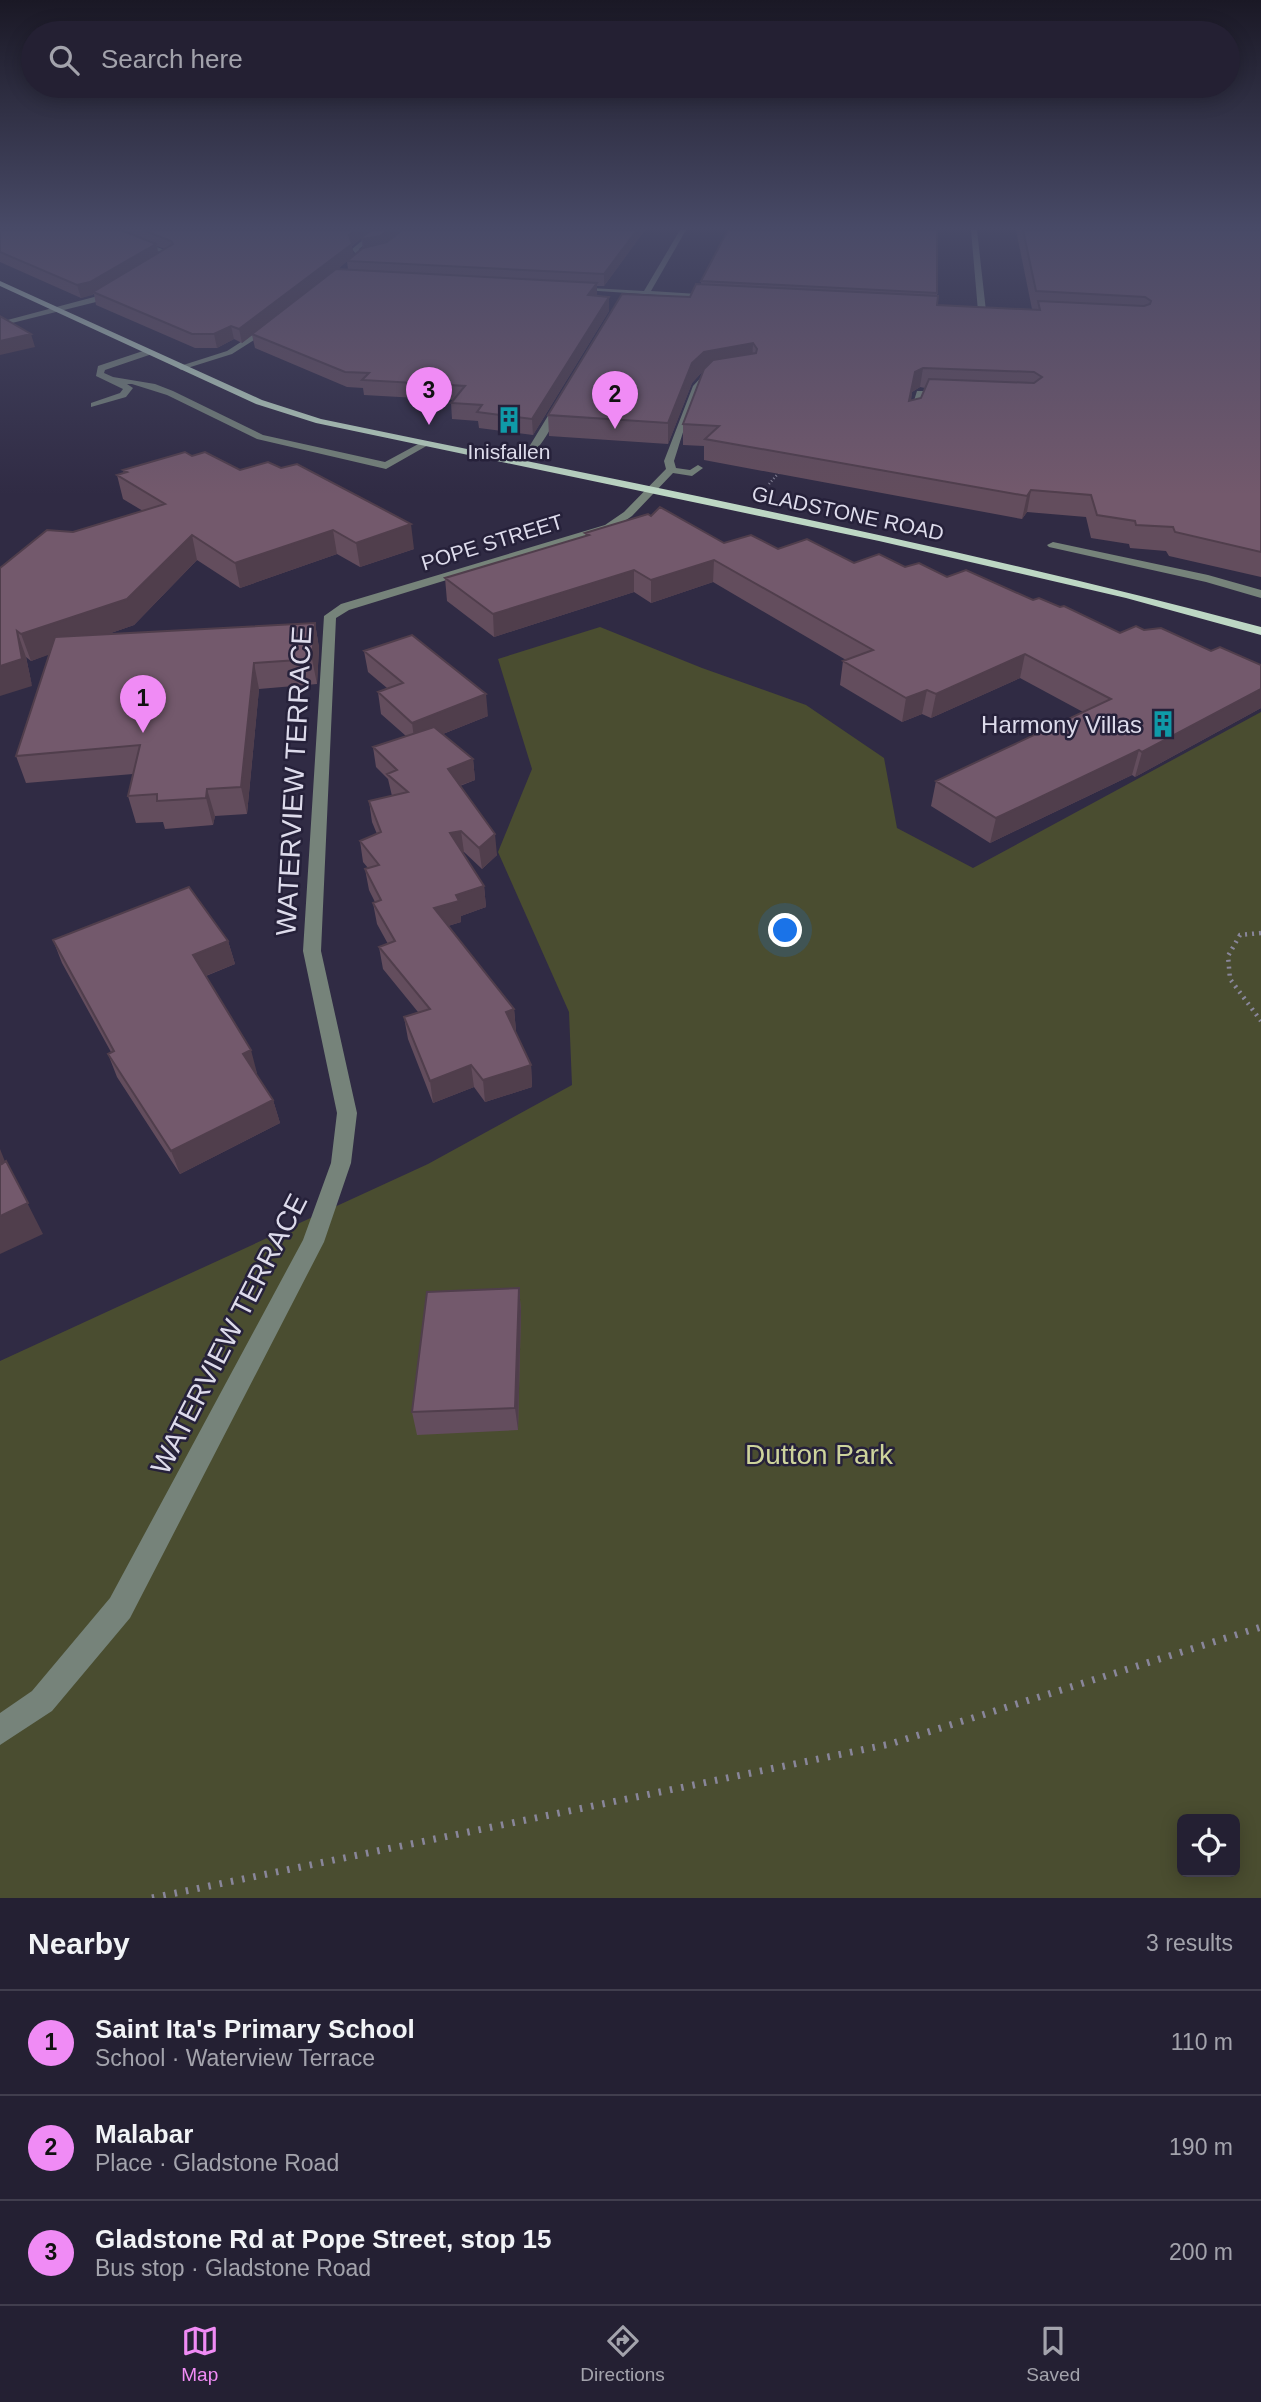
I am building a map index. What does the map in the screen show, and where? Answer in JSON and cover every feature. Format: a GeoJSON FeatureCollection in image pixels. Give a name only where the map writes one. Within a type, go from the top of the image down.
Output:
{"type":"FeatureCollection","features":[{"type":"Feature","properties":{"kind":"main road","name":"GLADSTONE ROAD"},"geometry":{"type":"LineString","coordinates":[[76,319],[273,407],[319,422],[1091,586],[1261,631]]}},
{"type":"Feature","properties":{"kind":"street"},"geometry":{"type":"LineString","coordinates":[[0,324],[25,319]]}},
{"type":"Feature","properties":{"kind":"street"},"geometry":{"type":"LineString","coordinates":[[181,367],[225,356],[244,348],[282,319]]}},
{"type":"Feature","properties":{"kind":"street"},"geometry":{"type":"LineString","coordinates":[[94,405],[123,395],[129,388],[99,374],[101,368],[149,352]]}},
{"type":"Feature","properties":{"kind":"street"},"geometry":{"type":"LineString","coordinates":[[698,468],[692,473],[671,470],[669,461],[697,386],[708,375],[733,369]]}},
{"type":"Feature","properties":{"kind":"street"},"geometry":{"type":"LineString","coordinates":[[112,380],[133,380],[155,385],[260,437],[386,466],[425,444]]}},
{"type":"Feature","properties":{"kind":"street"},"geometry":{"type":"LineString","coordinates":[[911,418],[920,393],[961,395]]}},
{"type":"Feature","properties":{"kind":"street"},"geometry":{"type":"LineString","coordinates":[[515,462],[533,449],[563,398]]}},
{"type":"Feature","properties":{"kind":"street","name":"POPE STREET"},"geometry":{"type":"LineString","coordinates":[[334,612],[608,527],[628,514],[671,470]]}},
{"type":"Feature","properties":{"kind":"street"},"geometry":{"type":"LineString","coordinates":[[1053,545],[1208,579],[1261,594]]}},
{"type":"Feature","properties":{"kind":"street","name":"WATERVIEW TERRACE"},"geometry":{"type":"LineString","coordinates":[[0,1730],[42,1701],[120,1608],[313,1242],[341,1163],[347,1113],[312,951],[330,616],[334,612]]}},
{"type":"Feature","properties":{"kind":"path"},"geometry":{"type":"LineString","coordinates":[[766,487],[790,460]]}},
{"type":"Feature","properties":{"kind":"path"},"geometry":{"type":"LineString","coordinates":[[1261,933],[1240,935],[1228,956],[1230,979],[1261,1021]]}},
{"type":"Feature","properties":{"kind":"path"},"geometry":{"type":"LineString","coordinates":[[152,1898],[890,1744],[1261,1627]]}},
{"type":"Feature","properties":{"kind":"green space","name":"Dutton Park"},"geometry":{"type":"Polygon","coordinates":[[[600,627],[702,668],[806,705],[884,758],[897,828],[973,868],[1261,712],[1261,1898],[0,1898],[0,1361],[428,1164],[572,1085],[569,1012],[498,852],[532,769],[498,659],[600,627]]]}},
{"type":"Feature","properties":{"kind":"building"},"geometry":{"type":"Polygon","coordinates":[[[0,319],[31,334],[0,341],[0,319]]]}},
{"type":"Feature","properties":{"kind":"building"},"geometry":{"type":"Polygon","coordinates":[[[156,319],[253,319],[239,329],[231,326],[214,334],[192,334],[156,319]]]}},
{"type":"Feature","properties":{"kind":"building"},"geometry":{"type":"Polygon","coordinates":[[[272,319],[595,319],[532,419],[477,412],[482,405],[451,403],[465,386],[362,380],[369,373],[345,372],[252,334],[272,319]]]}},
{"type":"Feature","properties":{"kind":"building"},"geometry":{"type":"Polygon","coordinates":[[[607,319],[1261,319],[1261,552],[1175,532],[1173,527],[1136,525],[1135,521],[1097,515],[1091,495],[1031,490],[1027,496],[705,439],[719,426],[683,424],[704,369],[713,360],[756,353],[757,349],[753,343],[704,352],[692,363],[668,423],[548,415],[607,319]],[[923,368],[915,372],[909,401],[921,398],[929,379],[1034,383],[1042,377],[1034,372],[923,368]]]}},
{"type":"Feature","properties":{"kind":"building"},"geometry":{"type":"Polygon","coordinates":[[[185,452],[192,456],[205,452],[240,470],[268,462],[281,468],[297,464],[411,524],[356,543],[333,530],[235,563],[192,535],[127,599],[21,634],[17,631],[22,659],[0,666],[0,568],[47,530],[73,532],[165,504],[117,475],[127,472],[123,470],[185,452]]]}},
{"type":"Feature","properties":{"kind":"building"},"geometry":{"type":"Polygon","coordinates":[[[660,507],[724,543],[751,535],[778,549],[807,539],[854,563],[879,554],[905,567],[919,563],[947,577],[966,570],[1033,600],[1039,598],[1060,607],[1064,606],[1120,633],[1136,626],[1144,630],[1161,628],[1211,651],[1220,647],[1261,665],[1261,689],[1142,752],[1139,750],[996,818],[936,781],[1111,699],[1025,654],[936,694],[927,690],[906,698],[843,661],[873,650],[714,560],[651,580],[634,570],[493,614],[445,578],[589,535],[585,533],[648,514],[651,516],[660,507]]]}},
{"type":"Feature","properties":{"kind":"building"},"geometry":{"type":"Polygon","coordinates":[[[315,623],[312,659],[254,663],[241,787],[207,789],[206,798],[157,801],[157,794],[128,796],[140,745],[16,756],[55,637],[315,623]]]}},
{"type":"Feature","properties":{"kind":"building"},"geometry":{"type":"Polygon","coordinates":[[[412,635],[486,694],[412,723],[378,692],[403,683],[364,651],[412,635]]]}},
{"type":"Feature","properties":{"kind":"building"},"geometry":{"type":"Polygon","coordinates":[[[434,727],[473,759],[448,769],[495,834],[479,848],[461,831],[450,833],[484,886],[456,895],[459,901],[434,908],[514,1009],[506,1012],[531,1065],[483,1080],[471,1065],[430,1081],[404,1017],[430,1009],[379,947],[395,941],[373,903],[381,900],[365,869],[379,865],[360,841],[381,832],[369,801],[408,792],[387,774],[397,770],[373,747],[434,727]]]}},
{"type":"Feature","properties":{"kind":"building"},"geometry":{"type":"Polygon","coordinates":[[[189,887],[228,941],[193,955],[251,1050],[243,1054],[273,1100],[171,1151],[108,1054],[114,1051],[53,940],[189,887]]]}},
{"type":"Feature","properties":{"kind":"building"},"geometry":{"type":"Polygon","coordinates":[[[0,1159],[2,1164],[6,1161],[28,1203],[0,1216],[0,1159]]]}},
{"type":"Feature","properties":{"kind":"building"},"geometry":{"type":"Polygon","coordinates":[[[519,1288],[515,1408],[412,1412],[427,1292],[519,1288]]]}},
{"type":"Feature","properties":{"kind":"place","name":"Inisfallen"},"geometry":{"type":"Point","coordinates":[509,420]}},
{"type":"Feature","properties":{"kind":"place","name":"Gladstone Rd at Pope Street, stop 15"},"geometry":{"type":"Point","coordinates":[429,425]}},
{"type":"Feature","properties":{"kind":"place","name":"Malabar"},"geometry":{"type":"Point","coordinates":[615,429]}},
{"type":"Feature","properties":{"kind":"place","name":"Harmony Villas"},"geometry":{"type":"Point","coordinates":[1163,724]}},
{"type":"Feature","properties":{"kind":"place","name":"Saint Ita's Primary School"},"geometry":{"type":"Point","coordinates":[143,733]}}]}
